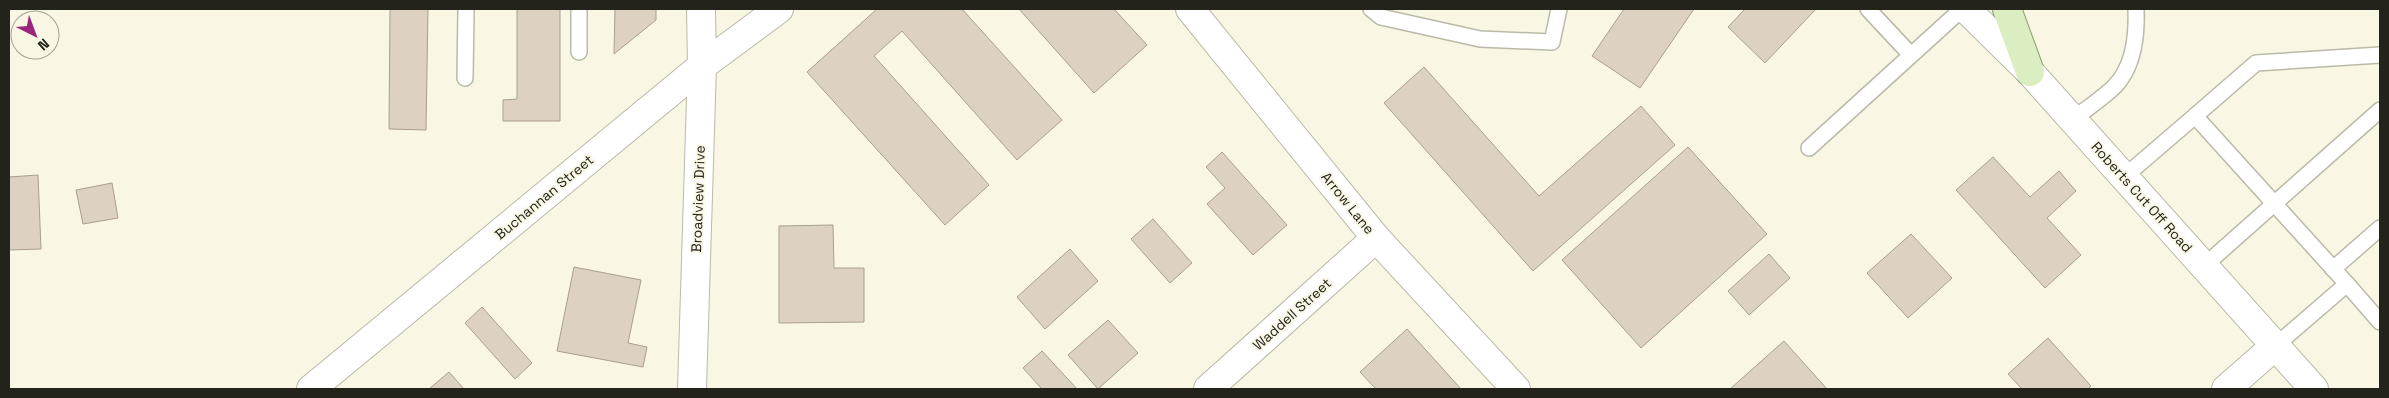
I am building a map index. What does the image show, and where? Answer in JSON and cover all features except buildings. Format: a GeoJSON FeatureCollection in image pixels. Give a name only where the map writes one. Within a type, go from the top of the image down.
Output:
{"type":"FeatureCollection","features":[{"type":"Feature","properties":{"kind":"main road"},"geometry":{"type":"LineString","coordinates":[[2007,9],[2030,72]]}},
{"type":"Feature","properties":{"kind":"street","name":"Broadview Drive"},"geometry":{"type":"LineString","coordinates":[[692,389],[702,66],[701,9]]}},
{"type":"Feature","properties":{"kind":"street","name":"Buchannan Street"},"geometry":{"type":"LineString","coordinates":[[311,389],[702,66],[779,9]]}},
{"type":"Feature","properties":{"kind":"street","name":"Arrow Lane"},"geometry":{"type":"LineString","coordinates":[[1190,9],[1376,238],[1516,389]]}},
{"type":"Feature","properties":{"kind":"street","name":"Roberts Cut Off Road"},"geometry":{"type":"LineString","coordinates":[[1966,9],[2030,72],[2314,389]]}},
{"type":"Feature","properties":{"kind":"street","name":"Waddell Street"},"geometry":{"type":"LineString","coordinates":[[1208,389],[1376,238]]}},
{"type":"Feature","properties":{"kind":"street"},"geometry":{"type":"LineString","coordinates":[[2226,389],[2275,346]]}},
{"type":"Feature","properties":{"kind":"lane"},"geometry":{"type":"LineString","coordinates":[[465,78],[466,9]]}},
{"type":"Feature","properties":{"kind":"lane"},"geometry":{"type":"LineString","coordinates":[[579,9],[580,52]]}},
{"type":"Feature","properties":{"kind":"lane"},"geometry":{"type":"LineString","coordinates":[[1372,9],[1381,17],[1480,39],[1552,42],[1559,9]]}},
{"type":"Feature","properties":{"kind":"lane"},"geometry":{"type":"LineString","coordinates":[[1868,9],[1910,54]]}},
{"type":"Feature","properties":{"kind":"lane"},"geometry":{"type":"LineString","coordinates":[[1809,148],[1910,54],[1962,9]]}},
{"type":"Feature","properties":{"kind":"lane"},"geometry":{"type":"LineString","coordinates":[[2072,120],[2116,85],[2130,62],[2136,28],[2136,9]]}},
{"type":"Feature","properties":{"kind":"lane"},"geometry":{"type":"LineString","coordinates":[[2124,177],[2256,63],[2380,55]]}},
{"type":"Feature","properties":{"kind":"lane"},"geometry":{"type":"LineString","coordinates":[[2204,266],[2380,110]]}},
{"type":"Feature","properties":{"kind":"lane"},"geometry":{"type":"LineString","coordinates":[[2195,116],[2380,322]]}},
{"type":"Feature","properties":{"kind":"lane"},"geometry":{"type":"LineString","coordinates":[[2333,269],[2380,228]]}},
{"type":"Feature","properties":{"kind":"lane"},"geometry":{"type":"LineString","coordinates":[[2275,346],[2347,284]]}}]}
